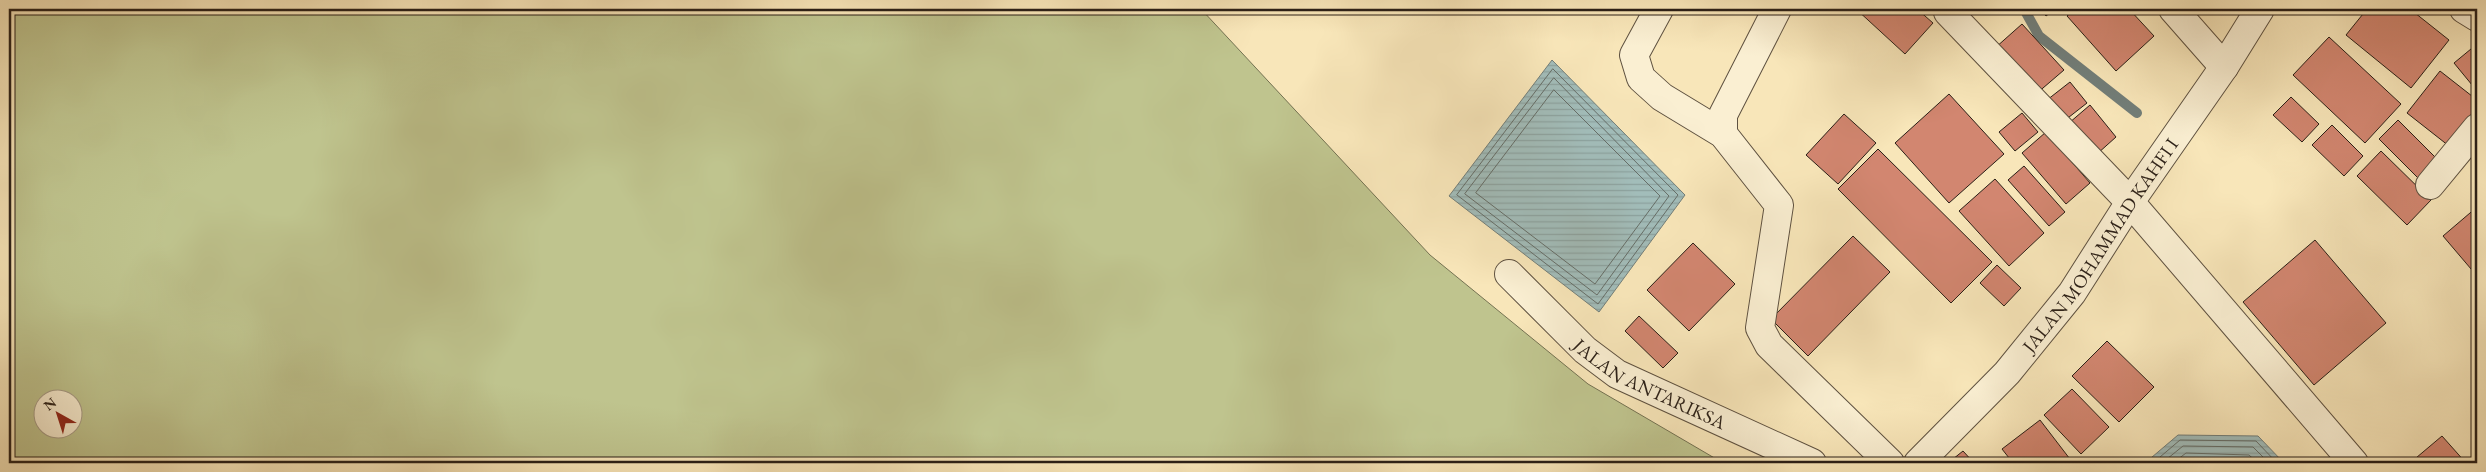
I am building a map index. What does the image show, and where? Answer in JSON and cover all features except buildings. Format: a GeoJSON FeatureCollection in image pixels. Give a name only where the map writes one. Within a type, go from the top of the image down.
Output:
{"type":"FeatureCollection","features":[{"type":"Feature","properties":{"kind":"street"},"geometry":{"type":"LineString","coordinates":[[1659,9],[1634,55],[1641,78],[1662,97],[1723,134],[1779,205],[1760,328],[1769,345],[1890,463]]}},
{"type":"Feature","properties":{"kind":"street"},"geometry":{"type":"LineString","coordinates":[[1723,134],[1723,115],[1777,9]]}},
{"type":"Feature","properties":{"kind":"street"},"geometry":{"type":"LineString","coordinates":[[2173,9],[2224,67]]}},
{"type":"Feature","properties":{"kind":"street","name":"JALAN MOHAMMAD KAHFI I"},"geometry":{"type":"LineString","coordinates":[[1918,463],[2007,373],[2072,293],[2130,202],[2224,67],[2260,9]]}},
{"type":"Feature","properties":{"kind":"street"},"geometry":{"type":"LineString","coordinates":[[2464,9],[2477,17]]}},
{"type":"Feature","properties":{"kind":"street"},"geometry":{"type":"LineString","coordinates":[[1948,12],[2130,202],[2354,463]]}},
{"type":"Feature","properties":{"kind":"street"},"geometry":{"type":"LineString","coordinates":[[2430,185],[2477,128]]}},
{"type":"Feature","properties":{"kind":"street","name":"JALAN ANTARIKSA"},"geometry":{"type":"LineString","coordinates":[[1509,274],[1586,350],[1617,374],[1812,463]]}},
{"type":"Feature","properties":{"kind":"green space"},"geometry":{"type":"Polygon","coordinates":[[[9,9],[1201,9],[1430,255],[1588,384],[1723,463],[9,463],[9,9]]]}},
{"type":"Feature","properties":{"kind":"water"},"geometry":{"type":"Polygon","coordinates":[[[1552,60],[1685,195],[1599,312],[1449,196],[1552,60]]]}},
{"type":"Feature","properties":{"kind":"water"},"geometry":{"type":"Polygon","coordinates":[[[2178,435],[2258,436],[2284,463],[2145,463],[2178,435]]]}},
{"type":"Feature","properties":{"kind":"waterway"},"geometry":{"type":"LineString","coordinates":[[2024,9],[2039,36],[2137,113]]}}]}
